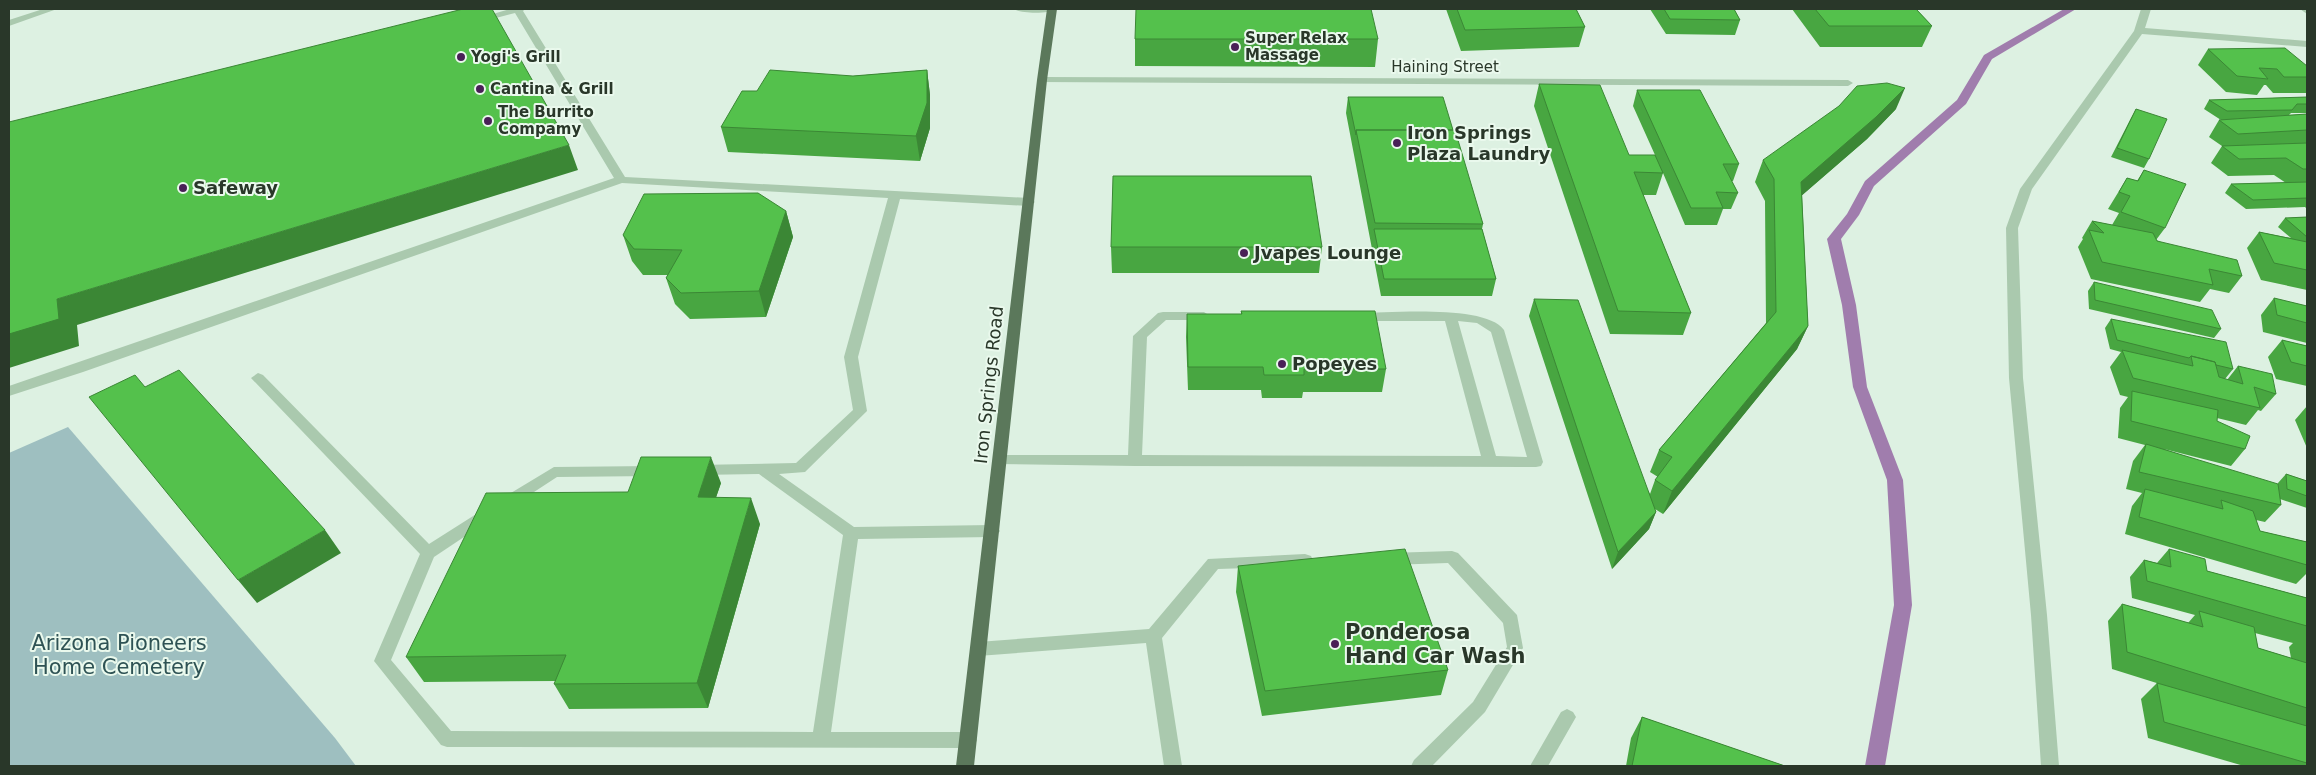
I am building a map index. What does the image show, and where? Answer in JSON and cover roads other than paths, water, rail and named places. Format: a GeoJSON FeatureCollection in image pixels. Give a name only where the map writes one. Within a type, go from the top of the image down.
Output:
{"type":"FeatureCollection","features":[{"type":"Feature","properties":{"kind":"main road","name":"Iron Springs Road"},"geometry":{"type":"LineString","coordinates":[[965,766],[1042,80],[1052,9]]}},
{"type":"Feature","properties":{"kind":"street"},"geometry":{"type":"LineString","coordinates":[[9,23],[52,9]]}},
{"type":"Feature","properties":{"kind":"street"},"geometry":{"type":"LineString","coordinates":[[464,23],[518,9],[621,180]]}},
{"type":"Feature","properties":{"kind":"street"},"geometry":{"type":"LineString","coordinates":[[1019,9],[1052,9]]}},
{"type":"Feature","properties":{"kind":"street"},"geometry":{"type":"LineString","coordinates":[[2050,766],[2039,615],[2016,378],[2012,228],[2026,189],[2139,30],[2146,9]]}},
{"type":"Feature","properties":{"kind":"street"},"geometry":{"type":"LineString","coordinates":[[2139,30],[2307,44]]}},
{"type":"Feature","properties":{"kind":"street","name":"Haining Street"},"geometry":{"type":"LineString","coordinates":[[1042,80],[1848,83]]}},
{"type":"Feature","properties":{"kind":"street"},"geometry":{"type":"LineString","coordinates":[[9,391],[88,366],[621,180],[1029,202]]}},
{"type":"Feature","properties":{"kind":"street"},"geometry":{"type":"LineString","coordinates":[[682,470],[800,468],[860,411],[851,357],[895,194]]}},
{"type":"Feature","properties":{"kind":"street"},"geometry":{"type":"LineString","coordinates":[[1135,461],[1140,336],[1163,316],[1222,316]]}},
{"type":"Feature","properties":{"kind":"street"},"geometry":{"type":"LineString","coordinates":[[1000,460],[1536,462],[1497,330],[1481,320],[1466,317],[1341,317]]}},
{"type":"Feature","properties":{"kind":"street"},"geometry":{"type":"LineString","coordinates":[[1450,317],[1490,461]]}},
{"type":"Feature","properties":{"kind":"street"},"geometry":{"type":"LineString","coordinates":[[258,378],[428,553]]}},
{"type":"Feature","properties":{"kind":"street"},"geometry":{"type":"LineString","coordinates":[[762,469],[851,533],[992,531]]}},
{"type":"Feature","properties":{"kind":"street"},"geometry":{"type":"LineString","coordinates":[[663,471],[554,472],[428,553],[382,661],[447,739],[968,740]]}},
{"type":"Feature","properties":{"kind":"street"},"geometry":{"type":"LineString","coordinates":[[821,740],[851,533]]}},
{"type":"Feature","properties":{"kind":"street"},"geometry":{"type":"LineString","coordinates":[[1373,559],[1452,557],[1511,620],[1515,648],[1479,707],[1420,766]]}},
{"type":"Feature","properties":{"kind":"street"},"geometry":{"type":"LineString","coordinates":[[978,649],[1153,636],[1214,562],[1323,560]]}},
{"type":"Feature","properties":{"kind":"street"},"geometry":{"type":"LineString","coordinates":[[1153,636],[1173,766]]}},
{"type":"Feature","properties":{"kind":"street"},"geometry":{"type":"LineString","coordinates":[[1539,766],[1567,717]]}},
{"type":"Feature","properties":{"kind":"waterway"},"geometry":{"type":"LineString","coordinates":[[1875,766],[1903,605],[1895,480],[1860,387],[1849,305],[1834,239],[1853,215],[1869,184],[1962,102],[1988,57],[2071,9]]}},
{"type":"Feature","properties":{"kind":"place","name":"Super Relax Massage"},"geometry":{"type":"Point","coordinates":[1235,47]}},
{"type":"Feature","properties":{"kind":"place","name":"Yogi's Grill"},"geometry":{"type":"Point","coordinates":[461,57]}},
{"type":"Feature","properties":{"kind":"place","name":"Cantina & Grill"},"geometry":{"type":"Point","coordinates":[480,89]}},
{"type":"Feature","properties":{"kind":"place","name":"The Burrito Compamy"},"geometry":{"type":"Point","coordinates":[488,121]}},
{"type":"Feature","properties":{"kind":"place","name":"Iron Springs Plaza Laundry"},"geometry":{"type":"Point","coordinates":[1397,143]}},
{"type":"Feature","properties":{"kind":"place","name":"Safeway"},"geometry":{"type":"Point","coordinates":[183,188]}},
{"type":"Feature","properties":{"kind":"place","name":"Jvapes Lounge"},"geometry":{"type":"Point","coordinates":[1244,253]}},
{"type":"Feature","properties":{"kind":"place","name":"Popeyes"},"geometry":{"type":"Point","coordinates":[1282,364]}},
{"type":"Feature","properties":{"kind":"place","name":"Ponderosa Hand Car Wash"},"geometry":{"type":"Point","coordinates":[1335,644]}},
{"type":"Feature","properties":{"kind":"park label","name":"Arizona Pioneers Home Cemetery"},"geometry":{"type":"Point","coordinates":[119,655]}}]}
